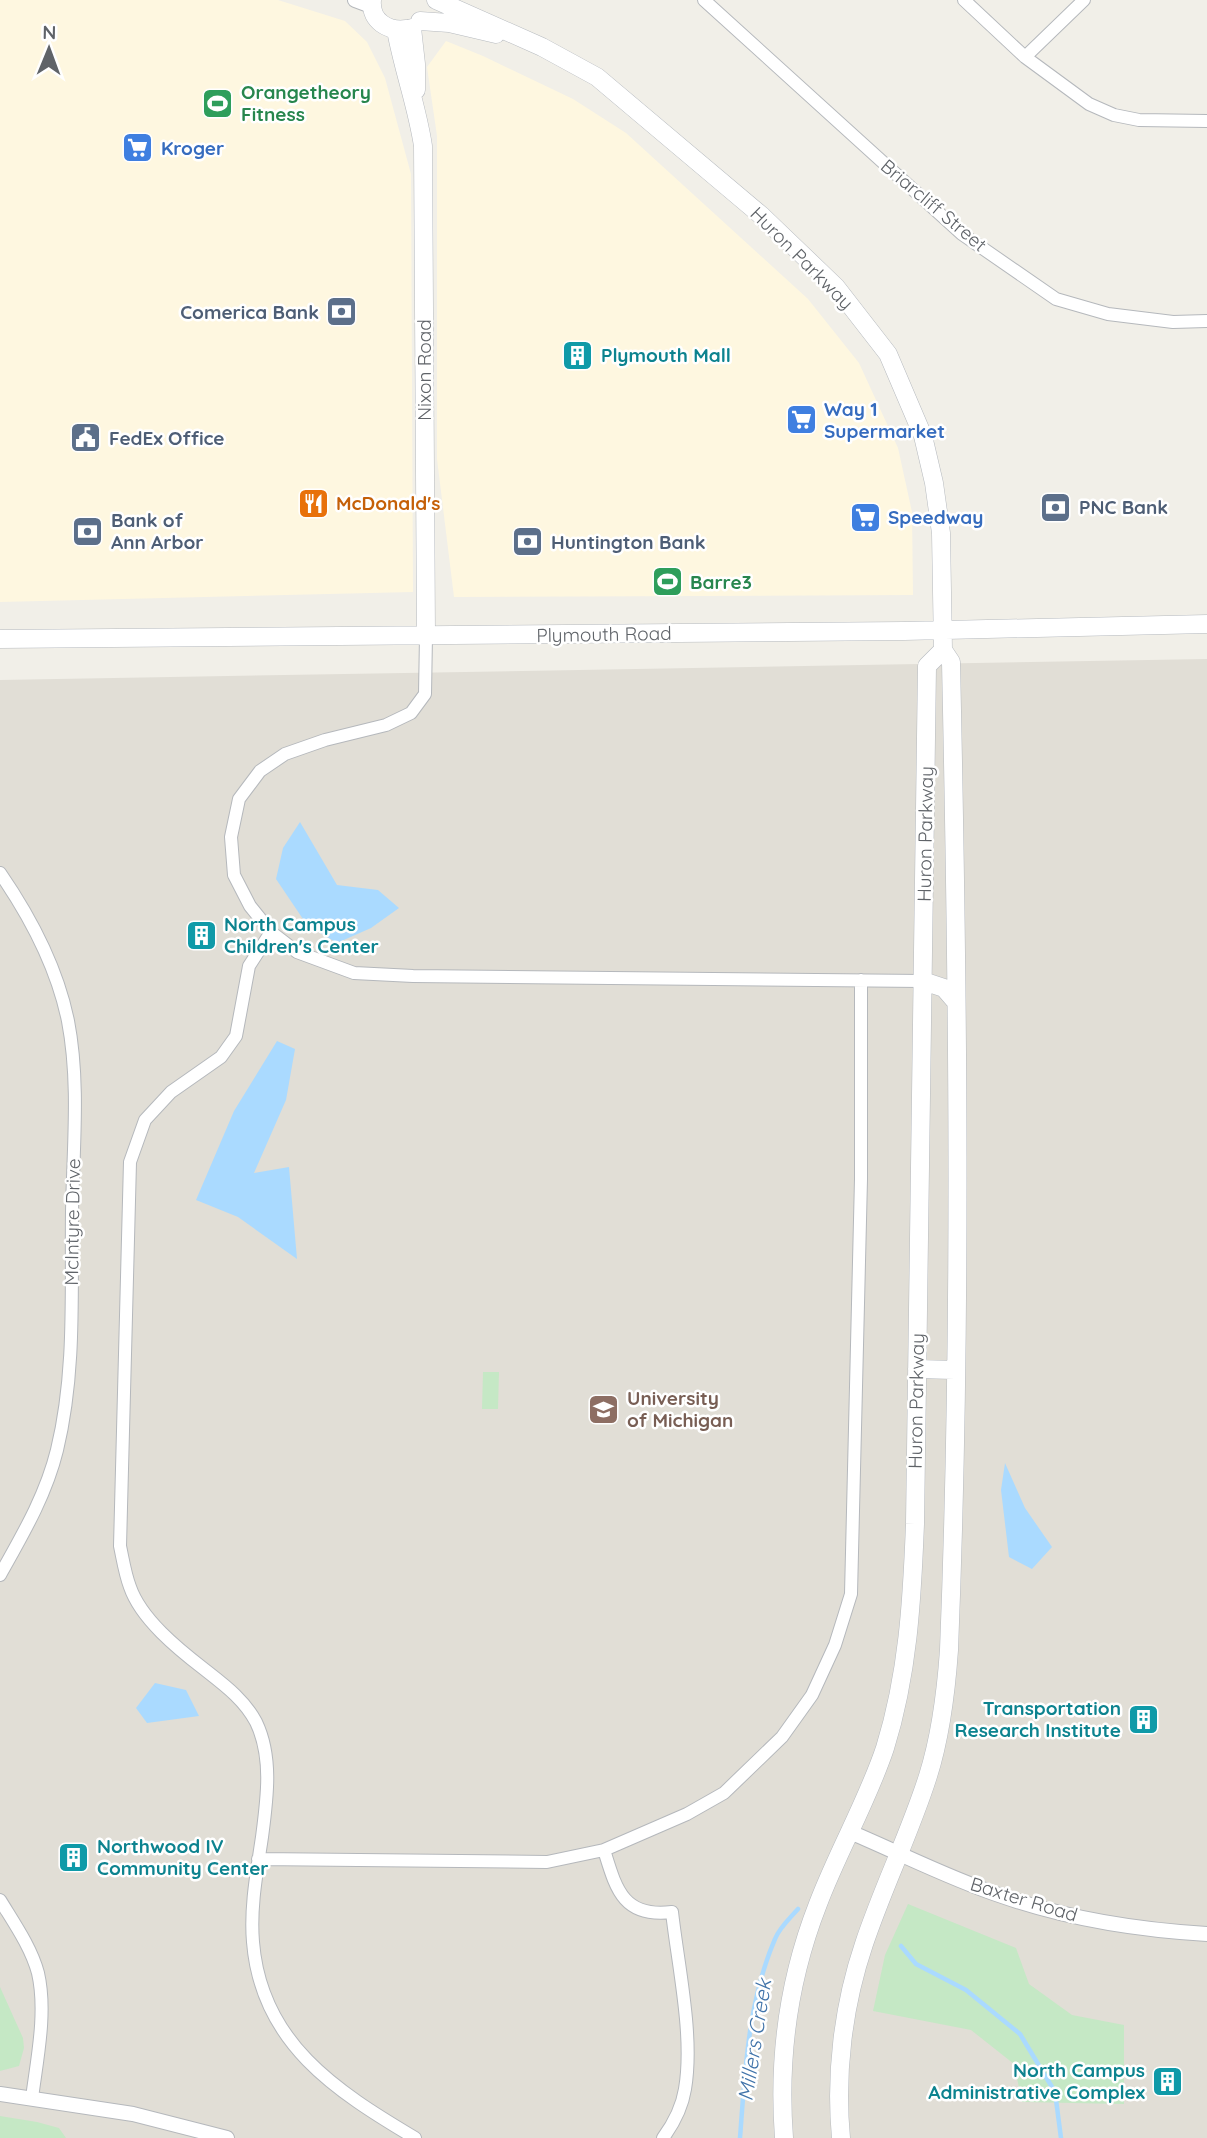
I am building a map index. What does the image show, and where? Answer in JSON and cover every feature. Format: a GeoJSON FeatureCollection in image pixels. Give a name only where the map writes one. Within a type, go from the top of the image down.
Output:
{"type":"FeatureCollection","features":[{"type":"Feature","properties":{"kind":"main road"},"geometry":{"type":"LineString","coordinates":[[366,2],[379,22],[409,26],[425,13],[427,0]]}},
{"type":"Feature","properties":{"kind":"main road","name":"Huron Parkway"},"geometry":{"type":"LineString","coordinates":[[436,0],[530,42],[597,77],[762,216],[836,287],[888,354],[923,436],[934,483],[941,533],[943,650],[951,662],[956,1002],[955,1370],[950,1610],[944,1703],[929,1773],[864,1945],[851,1992],[841,2064],[841,2138]]}},
{"type":"Feature","properties":{"kind":"main road","name":"Huron Parkway"},"geometry":{"type":"LineString","coordinates":[[409,26],[449,23],[530,42]]}},
{"type":"Feature","properties":{"kind":"main road","name":"Nixon Road"},"geometry":{"type":"LineString","coordinates":[[409,26],[405,71],[423,146],[426,636]]}},
{"type":"Feature","properties":{"kind":"main road","name":"Plymouth Road"},"geometry":{"type":"LineString","coordinates":[[0,639],[942,630],[1207,624]]}},
{"type":"Feature","properties":{"kind":"main road","name":"Huron Parkway"},"geometry":{"type":"LineString","coordinates":[[784,2138],[784,2061],[792,1993],[817,1905],[883,1752],[905,1671],[912,1600],[927,666],[943,650]]}},
{"type":"Feature","properties":{"kind":"main road"},"geometry":{"type":"LineString","coordinates":[[923,981],[944,988],[956,1002]]}},
{"type":"Feature","properties":{"kind":"main road"},"geometry":{"type":"LineString","coordinates":[[917,1369],[955,1370]]}},
{"type":"Feature","properties":{"kind":"street","name":"Briarcliff Street"},"geometry":{"type":"LineString","coordinates":[[704,0],[962,234],[1056,299],[1108,314],[1173,322],[1207,321]]}},
{"type":"Feature","properties":{"kind":"street"},"geometry":{"type":"LineString","coordinates":[[964,0],[1026,57],[1089,104],[1114,115],[1139,120],[1207,121]]}},
{"type":"Feature","properties":{"kind":"street"},"geometry":{"type":"LineString","coordinates":[[1026,57],[1084,0]]}},
{"type":"Feature","properties":{"kind":"street"},"geometry":{"type":"LineString","coordinates":[[426,636],[425,694],[411,713],[386,725],[325,740],[285,754],[260,771],[239,799],[231,837],[234,875],[250,906],[271,932],[297,952],[354,973],[437,977],[923,981]]}},
{"type":"Feature","properties":{"kind":"street","name":"McIntyre Drive"},"geometry":{"type":"LineString","coordinates":[[0,873],[23,905],[55,974],[71,1040],[74,1103],[70,1360],[64,1418],[46,1485],[30,1521],[0,1575]]}},
{"type":"Feature","properties":{"kind":"street"},"geometry":{"type":"LineString","coordinates":[[271,932],[249,966],[236,1036],[221,1057],[171,1091],[145,1120],[130,1163],[120,1546],[130,1590],[155,1626],[186,1655],[236,1694],[256,1721],[266,1756],[267,1789],[258,1859],[253,1943],[263,1990],[281,2031],[313,2068],[415,2138]]}},
{"type":"Feature","properties":{"kind":"street"},"geometry":{"type":"LineString","coordinates":[[258,1859],[547,1862],[604,1850],[687,1814],[724,1793],[782,1737],[812,1695],[835,1645],[851,1594],[861,1179],[861,980]]}},
{"type":"Feature","properties":{"kind":"street","name":"Baxter Road"},"geometry":{"type":"LineString","coordinates":[[850,1832],[984,1889],[1031,1905],[1145,1929],[1207,1934]]}},
{"type":"Feature","properties":{"kind":"street"},"geometry":{"type":"LineString","coordinates":[[604,1850],[617,1891],[625,1900],[634,1908],[654,1914],[671,1912],[684,2011],[687,2060],[685,2090],[676,2119],[663,2138]]}},
{"type":"Feature","properties":{"kind":"street"},"geometry":{"type":"LineString","coordinates":[[0,1900],[20,1933],[37,1972],[42,2010],[32,2098]]}},
{"type":"Feature","properties":{"kind":"street"},"geometry":{"type":"LineString","coordinates":[[0,2094],[134,2114],[228,2138]]}},
{"type":"Feature","properties":{"kind":"shaded area"},"geometry":{"type":"Polygon","coordinates":[[[0,0],[278,0],[345,21],[367,42],[385,78],[411,174],[413,592],[0,602],[0,0]]]}},
{"type":"Feature","properties":{"kind":"shaded area"},"geometry":{"type":"Polygon","coordinates":[[[446,41],[573,99],[626,133],[808,299],[859,363],[898,448],[912,512],[913,595],[454,597],[437,459],[437,136],[427,67],[446,41]]]}},
{"type":"Feature","properties":{"kind":"shaded area","name":"University of Michigan"},"geometry":{"type":"Polygon","coordinates":[[[1207,659],[1207,2138],[0,2138],[0,680],[1207,659]]]}},
{"type":"Feature","properties":{"kind":"green space"},"geometry":{"type":"Polygon","coordinates":[[[483,1372],[499,1372],[498,1409],[482,1409],[483,1372]]]}},
{"type":"Feature","properties":{"kind":"green space"},"geometry":{"type":"Polygon","coordinates":[[[908,1904],[1016,1948],[1029,1984],[1072,2015],[1124,2025],[1124,2104],[1022,2102],[1014,2064],[971,2030],[873,2011],[885,1955],[908,1904]]]}},
{"type":"Feature","properties":{"kind":"green space"},"geometry":{"type":"Polygon","coordinates":[[[0,1987],[23,2038],[24,2048],[19,2066],[0,2071],[0,1987]]]}},
{"type":"Feature","properties":{"kind":"green space"},"geometry":{"type":"Polygon","coordinates":[[[0,2116],[59,2128],[66,2138],[0,2138],[0,2116]]]}},
{"type":"Feature","properties":{"kind":"water"},"geometry":{"type":"Polygon","coordinates":[[[300,822],[337,885],[378,890],[399,908],[371,928],[337,943],[307,925],[276,879],[283,848],[300,822]]]}},
{"type":"Feature","properties":{"kind":"water"},"geometry":{"type":"Polygon","coordinates":[[[277,1041],[295,1049],[286,1100],[254,1173],[289,1167],[297,1259],[238,1217],[196,1200],[234,1111],[277,1041]]]}},
{"type":"Feature","properties":{"kind":"water"},"geometry":{"type":"Polygon","coordinates":[[[1005,1463],[1025,1508],[1052,1547],[1032,1569],[1009,1557],[1001,1490],[1005,1463]]]}},
{"type":"Feature","properties":{"kind":"water"},"geometry":{"type":"Polygon","coordinates":[[[155,1683],[186,1690],[199,1716],[147,1723],[136,1708],[155,1683]]]}},
{"type":"Feature","properties":{"kind":"waterway","name":"Millers Creek"},"geometry":{"type":"LineString","coordinates":[[740,2138],[749,2037],[759,1987],[777,1935],[798,1909]]}},
{"type":"Feature","properties":{"kind":"waterway","name":"Millers Creek"},"geometry":{"type":"LineString","coordinates":[[901,1946],[916,1964],[966,1990],[1020,2034],[1055,2092],[1061,2138]]}},
{"type":"Feature","properties":{"kind":"place","name":"Orangetheory Fitness"},"geometry":{"type":"Point","coordinates":[218,103]}},
{"type":"Feature","properties":{"kind":"place","name":"Kroger"},"geometry":{"type":"Point","coordinates":[138,148]}},
{"type":"Feature","properties":{"kind":"place","name":"Comerica Bank"},"geometry":{"type":"Point","coordinates":[342,312]}},
{"type":"Feature","properties":{"kind":"place","name":"Plymouth Mall"},"geometry":{"type":"Point","coordinates":[578,355]}},
{"type":"Feature","properties":{"kind":"place","name":"Way 1 Supermarket"},"geometry":{"type":"Point","coordinates":[801,420]}},
{"type":"Feature","properties":{"kind":"place","name":"FedEx Office"},"geometry":{"type":"Point","coordinates":[86,438]}},
{"type":"Feature","properties":{"kind":"place","name":"McDonald's"},"geometry":{"type":"Point","coordinates":[313,503]}},
{"type":"Feature","properties":{"kind":"place","name":"PNC Bank"},"geometry":{"type":"Point","coordinates":[1056,507]}},
{"type":"Feature","properties":{"kind":"place","name":"Speedway"},"geometry":{"type":"Point","coordinates":[865,517]}},
{"type":"Feature","properties":{"kind":"place","name":"Bank of Ann Arbor"},"geometry":{"type":"Point","coordinates":[88,531]}},
{"type":"Feature","properties":{"kind":"place","name":"Huntington Bank"},"geometry":{"type":"Point","coordinates":[528,542]}},
{"type":"Feature","properties":{"kind":"place","name":"Barre3"},"geometry":{"type":"Point","coordinates":[667,582]}},
{"type":"Feature","properties":{"kind":"place","name":"North Campus Children's Center"},"geometry":{"type":"Point","coordinates":[201,935]}},
{"type":"Feature","properties":{"kind":"place","name":"University of Michigan"},"geometry":{"type":"Point","coordinates":[604,1409]}},
{"type":"Feature","properties":{"kind":"place","name":"Transportation Research Institute"},"geometry":{"type":"Point","coordinates":[1144,1719]}},
{"type":"Feature","properties":{"kind":"place","name":"Northwood IV Community Center"},"geometry":{"type":"Point","coordinates":[74,1857]}},
{"type":"Feature","properties":{"kind":"place","name":"North Campus Administrative Complex"},"geometry":{"type":"Point","coordinates":[1168,2081]}}]}
